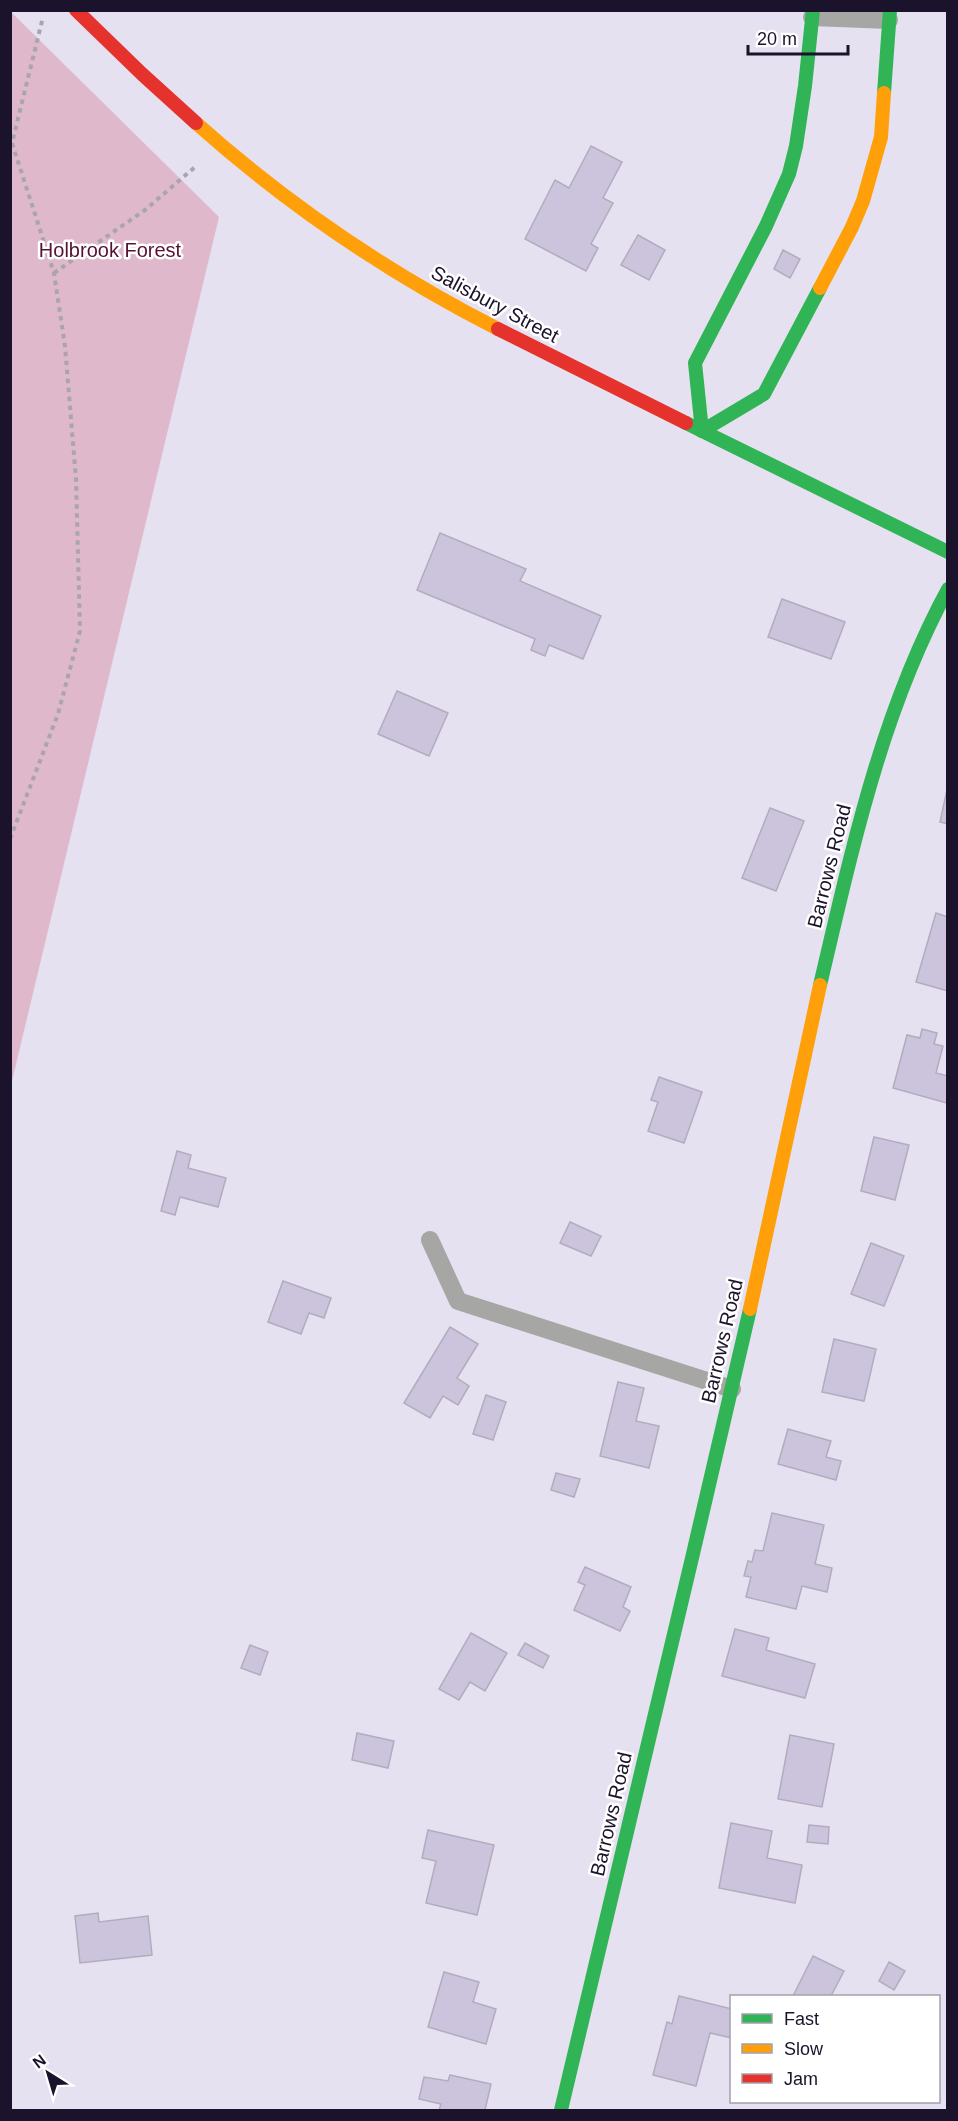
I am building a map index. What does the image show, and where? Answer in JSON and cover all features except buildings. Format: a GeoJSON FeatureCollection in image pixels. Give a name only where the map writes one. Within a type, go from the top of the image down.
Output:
{"type":"FeatureCollection","features":[{"type":"Feature","properties":{"kind":"street","name":"Salisbury Street"},"geometry":{"type":"LineString","coordinates":[[76,10],[170,100],[221,145],[357,248],[434,295],[521,341],[948,552]]}},
{"type":"Feature","properties":{"kind":"street"},"geometry":{"type":"LineString","coordinates":[[812,14],[798,136],[789,174],[766,226],[695,363],[702,431],[764,394],[852,227],[872,172],[881,137],[889,15]]}},
{"type":"Feature","properties":{"kind":"street","name":"Barrows Road"},"geometry":{"type":"LineString","coordinates":[[561,2110],[732,1389],[831,937],[868,792],[899,694],[919,645],[948,589]]}},
{"type":"Feature","properties":{"kind":"lane"},"geometry":{"type":"LineString","coordinates":[[812,14],[889,15]]}},
{"type":"Feature","properties":{"kind":"lane"},"geometry":{"type":"LineString","coordinates":[[430,1240],[458,1301],[732,1389]]}},
{"type":"Feature","properties":{"kind":"path"},"geometry":{"type":"LineString","coordinates":[[10,839],[58,714],[80,632],[76,479],[65,346],[54,273],[12,143],[45,10]]}},
{"type":"Feature","properties":{"kind":"path"},"geometry":{"type":"LineString","coordinates":[[54,273],[145,210],[221,145]]}},
{"type":"Feature","properties":{"kind":"green space","name":"Holbrook Forest"},"geometry":{"type":"Polygon","coordinates":[[[10,12],[219,217],[11,1085],[10,12]]]}},
{"type":"Feature","properties":{"kind":"traffic: fast"},"geometry":{"type":"LineString","coordinates":[[813,10],[805,86],[796,146],[789,174],[766,226],[695,363],[702,431],[764,394],[820,288]]}},
{"type":"Feature","properties":{"kind":"traffic: fast"},"geometry":{"type":"LineString","coordinates":[[884,93],[890,10]]}},
{"type":"Feature","properties":{"kind":"traffic: fast"},"geometry":{"type":"LineString","coordinates":[[686,423],[948,552]]}},
{"type":"Feature","properties":{"kind":"traffic: fast"},"geometry":{"type":"LineString","coordinates":[[820,985],[857,833],[886,733],[904,684],[948,589]]}},
{"type":"Feature","properties":{"kind":"traffic: fast"},"geometry":{"type":"LineString","coordinates":[[561,2110],[750,1309]]}},
{"type":"Feature","properties":{"kind":"traffic: slow"},"geometry":{"type":"LineString","coordinates":[[820,288],[863,201],[881,137],[884,93]]}},
{"type":"Feature","properties":{"kind":"traffic: slow"},"geometry":{"type":"LineString","coordinates":[[196,123],[267,182],[340,236],[417,285],[498,329]]}},
{"type":"Feature","properties":{"kind":"traffic: slow"},"geometry":{"type":"LineString","coordinates":[[750,1309],[820,985]]}},
{"type":"Feature","properties":{"kind":"traffic: jam"},"geometry":{"type":"LineString","coordinates":[[76,10],[196,123]]}},
{"type":"Feature","properties":{"kind":"traffic: jam"},"geometry":{"type":"LineString","coordinates":[[498,329],[686,423]]}}]}
